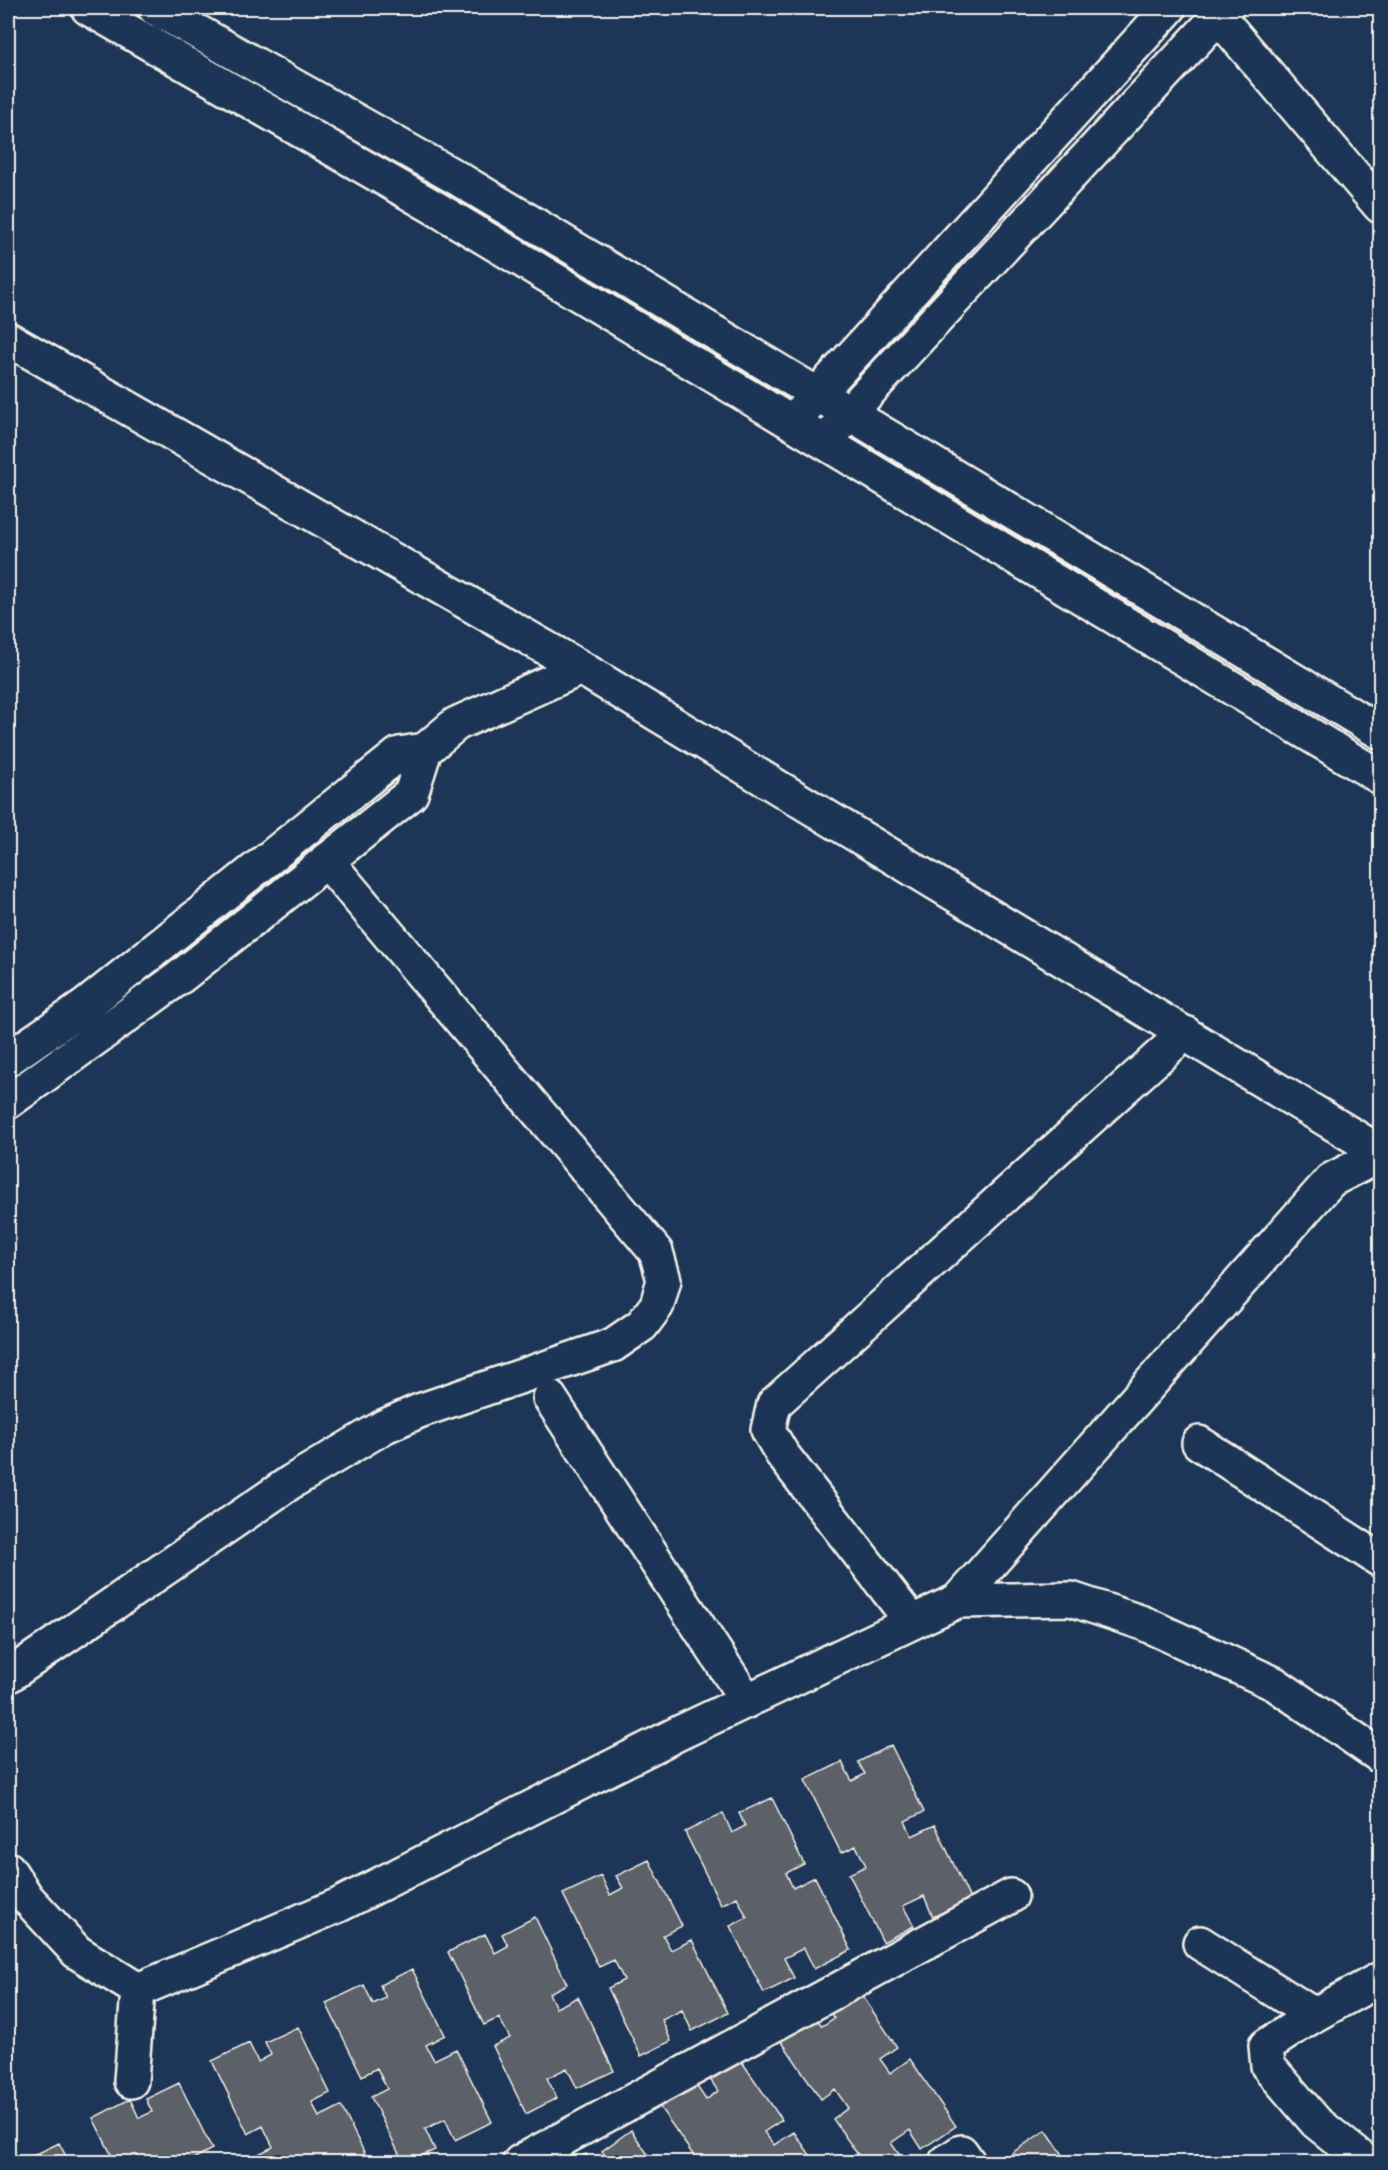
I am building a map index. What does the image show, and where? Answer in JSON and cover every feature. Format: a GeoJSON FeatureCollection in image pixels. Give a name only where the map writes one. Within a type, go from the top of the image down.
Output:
{"type":"FeatureCollection","features":[{"type":"Feature","properties":{"kind":"street"},"geometry":{"type":"LineString","coordinates":[[88,8],[437,209],[1380,777]]}},
{"type":"Feature","properties":{"kind":"street"},"geometry":{"type":"LineString","coordinates":[[155,8],[457,178],[1380,732]]}},
{"type":"Feature","properties":{"kind":"street"},"geometry":{"type":"LineString","coordinates":[[792,423],[1158,11]]}},
{"type":"Feature","properties":{"kind":"street"},"geometry":{"type":"LineString","coordinates":[[826,443],[849,413],[1222,12],[1380,206]]}},
{"type":"Feature","properties":{"kind":"street"},"geometry":{"type":"LineString","coordinates":[[8,339],[581,668],[1380,1153],[1331,1180],[957,1601],[747,1701],[339,1905],[138,1990]]}},
{"type":"Feature","properties":{"kind":"street"},"geometry":{"type":"LineString","coordinates":[[8,1059],[85,1006],[399,754],[425,750],[456,724],[581,668]]}},
{"type":"Feature","properties":{"kind":"street"},"geometry":{"type":"LineString","coordinates":[[8,1101],[180,976],[411,794],[425,750]]}},
{"type":"Feature","properties":{"kind":"street"},"geometry":{"type":"LineString","coordinates":[[8,1676],[291,1482],[346,1448],[385,1426],[419,1411],[613,1345],[642,1325],[657,1305],[664,1280],[656,1252],[326,860]]}},
{"type":"Feature","properties":{"kind":"street"},"geometry":{"type":"LineString","coordinates":[[912,1622],[782,1454],[768,1430],[774,1404],[1185,1033]]}},
{"type":"Feature","properties":{"kind":"street"},"geometry":{"type":"LineString","coordinates":[[550,1398],[747,1701]]}},
{"type":"Feature","properties":{"kind":"street"},"geometry":{"type":"LineString","coordinates":[[1199,1443],[1380,1560]]}},
{"type":"Feature","properties":{"kind":"street"},"geometry":{"type":"LineString","coordinates":[[957,1601],[1071,1599],[1143,1623],[1275,1684],[1380,1756]]}},
{"type":"Feature","properties":{"kind":"street"},"geometry":{"type":"LineString","coordinates":[[8,1869],[27,1898],[76,1952],[138,1990]]}},
{"type":"Feature","properties":{"kind":"street"},"geometry":{"type":"LineString","coordinates":[[520,2163],[1011,1896]]}},
{"type":"Feature","properties":{"kind":"street"},"geometry":{"type":"LineString","coordinates":[[1200,1943],[1314,2014]]}},
{"type":"Feature","properties":{"kind":"street"},"geometry":{"type":"LineString","coordinates":[[1366,2163],[1316,2122],[1268,2066],[1266,2046],[1314,2014],[1380,1979]]}},
{"type":"Feature","properties":{"kind":"street"},"geometry":{"type":"LineString","coordinates":[[131,2081],[138,1990]]}},
{"type":"Feature","properties":{"kind":"street"},"geometry":{"type":"LineString","coordinates":[[946,2163],[961,2152],[968,2163]]}},
{"type":"Feature","properties":{"kind":"building"},"geometry":{"type":"Polygon","coordinates":[[[891,1745],[924,1812],[905,1821],[912,1836],[935,1825],[970,1899],[933,1917],[924,1896],[903,1906],[914,1926],[883,1942],[849,1874],[866,1866],[856,1846],[841,1853],[805,1780],[842,1762],[852,1781],[865,1774],[858,1762],[891,1745]]]}},
{"type":"Feature","properties":{"kind":"building"},"geometry":{"type":"Polygon","coordinates":[[[772,1798],[804,1864],[786,1873],[793,1888],[815,1877],[851,1950],[814,1969],[804,1948],[784,1958],[794,1978],[764,1993],[730,1926],[747,1918],[737,1897],[721,1905],[685,1832],[723,1813],[732,1833],[745,1826],[739,1813],[772,1798]]]}},
{"type":"Feature","properties":{"kind":"building"},"geometry":{"type":"Polygon","coordinates":[[[649,1860],[682,1926],[663,1935],[671,1950],[692,1940],[728,2013],[692,2031],[682,2010],[662,2020],[671,2041],[641,2056],[608,1988],[624,1980],[614,1960],[599,1967],[563,1894],[601,1876],[610,1895],[623,1888],[616,1876],[649,1860]]]}},
{"type":"Feature","properties":{"kind":"building"},"geometry":{"type":"Polygon","coordinates":[[[535,1917],[567,1984],[549,1993],[556,2008],[578,1997],[614,2071],[577,2088],[567,2068],[547,2078],[557,2098],[526,2114],[493,2046],[510,2038],[499,2018],[484,2025],[448,1952],[485,1934],[495,1953],[508,1946],[502,1934],[535,1917]]]}},
{"type":"Feature","properties":{"kind":"building"},"geometry":{"type":"Polygon","coordinates":[[[412,1969],[445,2035],[426,2045],[434,2060],[456,2049],[492,2122],[455,2140],[445,2119],[425,2129],[435,2150],[403,2162],[371,2097],[387,2089],[377,2068],[362,2076],[326,2003],[364,1985],[373,2004],[386,1998],[380,1985],[412,1969]]]}},
{"type":"Feature","properties":{"kind":"building"},"geometry":{"type":"Polygon","coordinates":[[[855,1985],[897,2047],[880,2059],[890,2073],[910,2059],[956,2126],[922,2149],[910,2130],[891,2143],[904,2161],[902,2162],[863,2162],[833,2119],[848,2108],[835,2089],[821,2099],[775,2032],[810,2009],[822,2026],[834,2018],[825,2006],[855,1985]]]}},
{"type":"Feature","properties":{"kind":"building"},"geometry":{"type":"Polygon","coordinates":[[[298,2027],[330,2093],[312,2102],[319,2117],[341,2106],[369,2162],[260,2162],[256,2155],[273,2147],[263,2126],[248,2134],[212,2061],[249,2043],[258,2062],[271,2055],[265,2042],[298,2027]]]}},
{"type":"Feature","properties":{"kind":"building"},"geometry":{"type":"Polygon","coordinates":[[[740,2059],[782,2120],[764,2132],[774,2145],[794,2132],[815,2162],[698,2162],[659,2106],[694,2082],[706,2100],[718,2091],[710,2079],[740,2059]]]}},
{"type":"Feature","properties":{"kind":"building"},"geometry":{"type":"Polygon","coordinates":[[[179,2083],[212,2149],[193,2159],[195,2162],[115,2162],[93,2118],[130,2099],[139,2118],[152,2112],[146,2099],[179,2083]]]}},
{"type":"Feature","properties":{"kind":"building"},"geometry":{"type":"Polygon","coordinates":[[[631,2130],[653,2162],[609,2162],[602,2151],[631,2130]]]}},
{"type":"Feature","properties":{"kind":"building"},"geometry":{"type":"Polygon","coordinates":[[[1046,2130],[1068,2162],[1018,2162],[1012,2153],[1046,2130]]]}},
{"type":"Feature","properties":{"kind":"building"},"geometry":{"type":"Polygon","coordinates":[[[59,2143],[69,2162],[28,2162],[26,2159],[59,2143]]]}},
{"type":"Feature","properties":{"kind":"building"},"geometry":{"type":"Polygon","coordinates":[[[586,2154],[592,2162],[572,2162],[586,2154]]]}}]}
